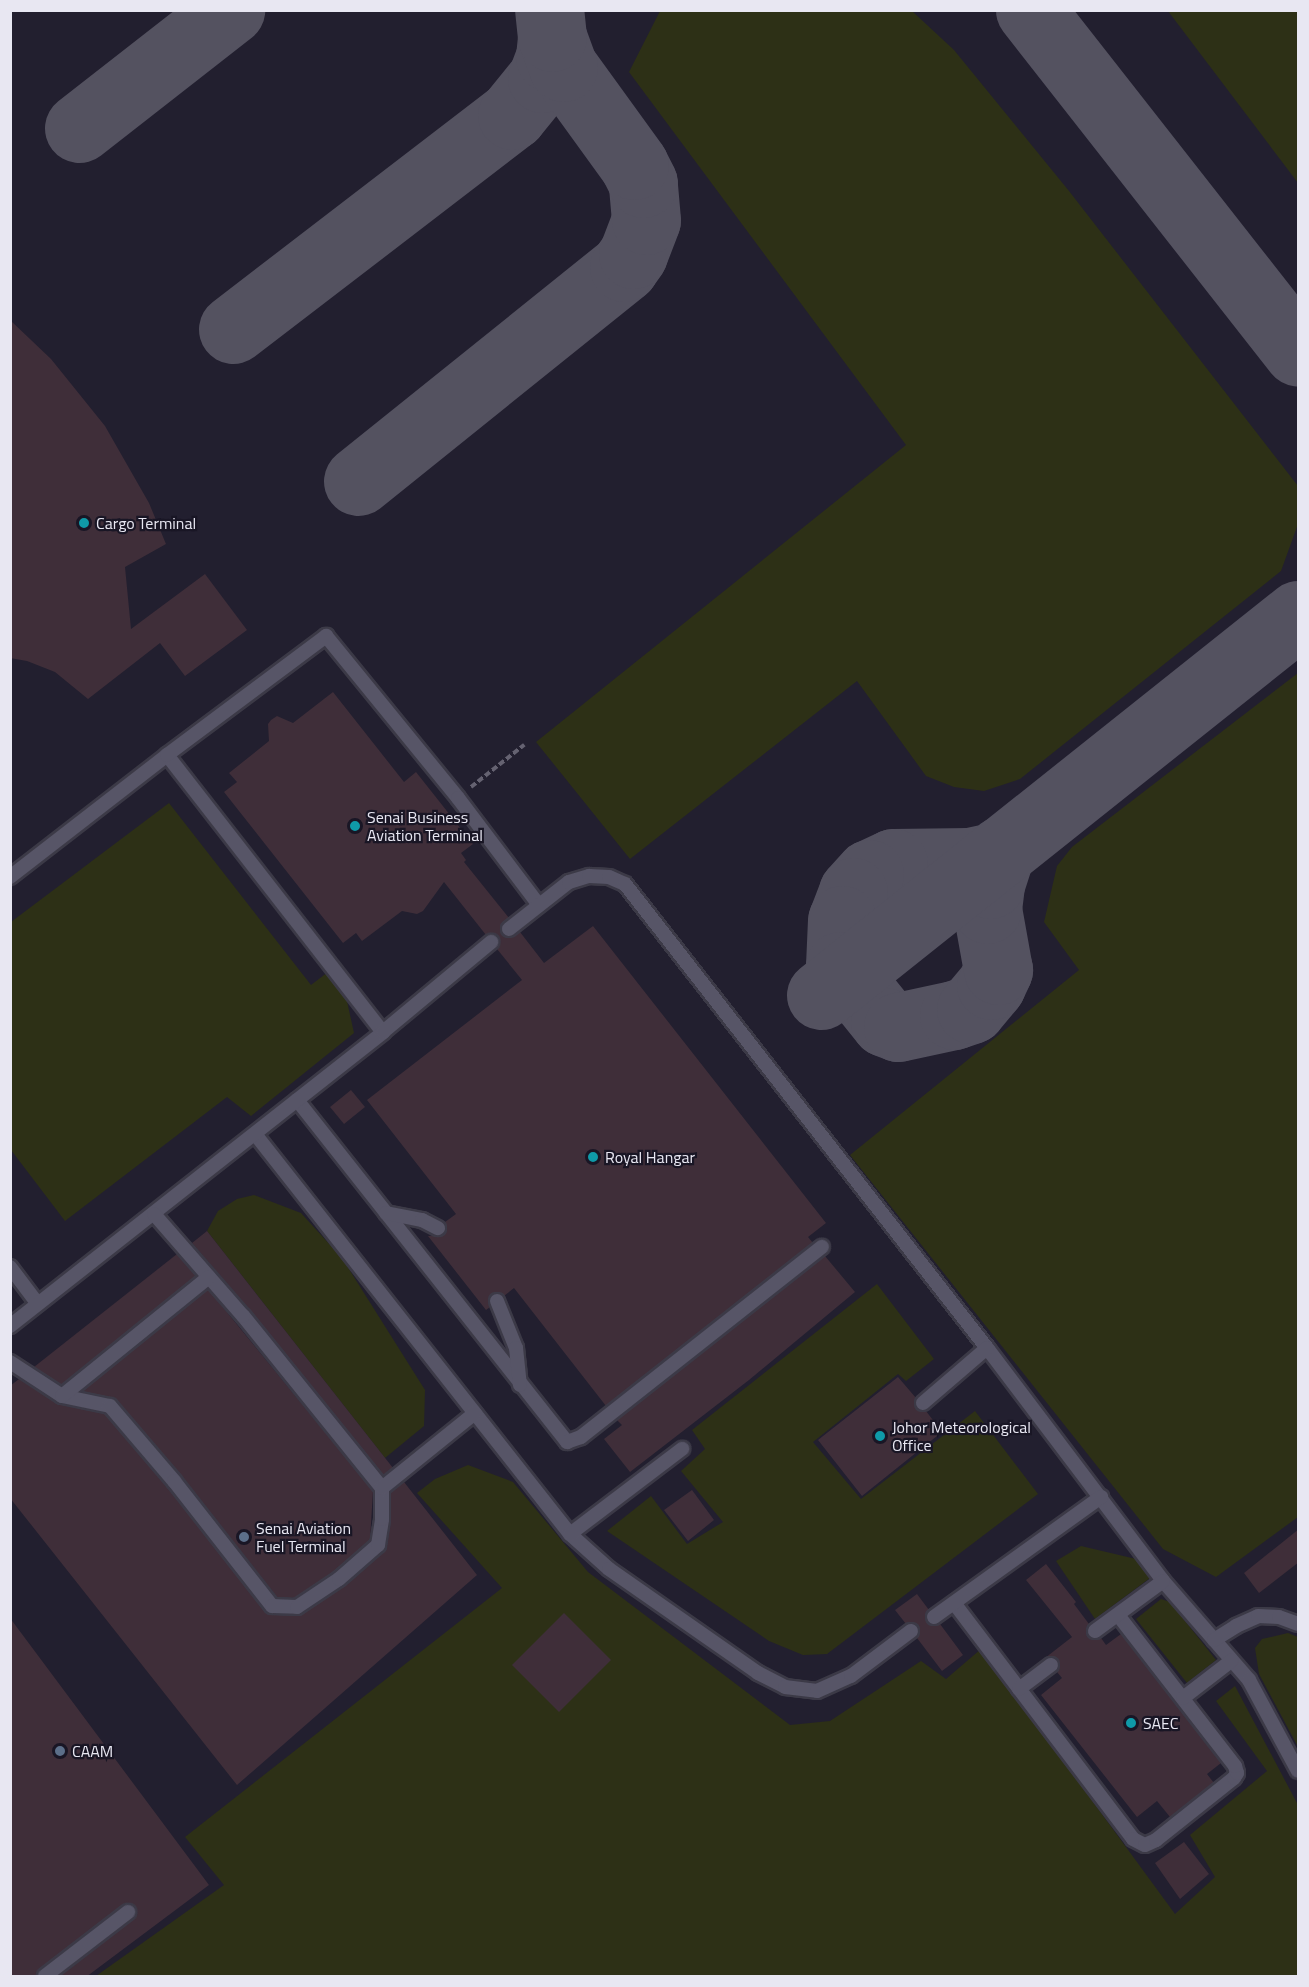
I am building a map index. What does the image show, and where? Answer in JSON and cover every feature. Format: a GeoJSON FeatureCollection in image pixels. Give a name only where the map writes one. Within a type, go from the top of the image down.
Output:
{"type":"FeatureCollection","features":[{"type":"Feature","properties":{"kind":"lane"},"geometry":{"type":"LineString","coordinates":[[10,878],[167,755],[326,636],[458,798],[539,905]]}},
{"type":"Feature","properties":{"kind":"lane"},"geometry":{"type":"LineString","coordinates":[[167,755],[383,1032]]}},
{"type":"Feature","properties":{"kind":"lane"},"geometry":{"type":"LineString","coordinates":[[509,929],[568,882],[589,876],[609,877],[625,884],[987,1348],[1163,1581],[1249,1680],[1299,1771]]}},
{"type":"Feature","properties":{"kind":"lane"},"geometry":{"type":"LineString","coordinates":[[10,1326],[383,1032],[491,942]]}},
{"type":"Feature","properties":{"kind":"lane"},"geometry":{"type":"LineString","coordinates":[[297,1100],[567,1442],[581,1437],[822,1247]]}},
{"type":"Feature","properties":{"kind":"lane"},"geometry":{"type":"LineString","coordinates":[[255,1134],[570,1534],[609,1569],[758,1673],[785,1687],[817,1691],[851,1676],[911,1630]]}},
{"type":"Feature","properties":{"kind":"lane"},"geometry":{"type":"LineString","coordinates":[[386,1213],[422,1220],[438,1228]]}},
{"type":"Feature","properties":{"kind":"lane"},"geometry":{"type":"LineString","coordinates":[[10,1362],[62,1396],[110,1406],[174,1481],[272,1606],[297,1607],[339,1579],[378,1545],[382,1519],[382,1488],[209,1277],[154,1214]]}},
{"type":"Feature","properties":{"kind":"lane"},"geometry":{"type":"LineString","coordinates":[[10,1267],[38,1304]]}},
{"type":"Feature","properties":{"kind":"lane"},"geometry":{"type":"LineString","coordinates":[[62,1396],[209,1277]]}},
{"type":"Feature","properties":{"kind":"lane"},"geometry":{"type":"LineString","coordinates":[[497,1301],[516,1348],[520,1385]]}},
{"type":"Feature","properties":{"kind":"lane"},"geometry":{"type":"LineString","coordinates":[[923,1403],[987,1348]]}},
{"type":"Feature","properties":{"kind":"lane"},"geometry":{"type":"LineString","coordinates":[[382,1488],[475,1413]]}},
{"type":"Feature","properties":{"kind":"lane"},"geometry":{"type":"LineString","coordinates":[[570,1534],[682,1449]]}},
{"type":"Feature","properties":{"kind":"lane"},"geometry":{"type":"LineString","coordinates":[[934,1617],[1101,1497]]}},
{"type":"Feature","properties":{"kind":"lane"},"geometry":{"type":"LineString","coordinates":[[1095,1631],[1163,1581]]}},
{"type":"Feature","properties":{"kind":"lane"},"geometry":{"type":"LineString","coordinates":[[954,1603],[1133,1839],[1144,1845],[1156,1840],[1234,1778],[1237,1773],[1235,1766],[1118,1615]]}},
{"type":"Feature","properties":{"kind":"lane"},"geometry":{"type":"LineString","coordinates":[[1214,1640],[1258,1616],[1280,1617],[1299,1624]]}},
{"type":"Feature","properties":{"kind":"lane"},"geometry":{"type":"LineString","coordinates":[[1183,1698],[1232,1661]]}},
{"type":"Feature","properties":{"kind":"lane"},"geometry":{"type":"LineString","coordinates":[[1019,1689],[1051,1665]]}},
{"type":"Feature","properties":{"kind":"lane"},"geometry":{"type":"LineString","coordinates":[[45,1977],[128,1912]]}},
{"type":"Feature","properties":{"kind":"path"},"geometry":{"type":"LineString","coordinates":[[458,798],[524,745]]}},
{"type":"Feature","properties":{"kind":"green space"},"geometry":{"type":"Polygon","coordinates":[[[660,11],[912,11],[954,50],[1069,191],[1298,486],[1298,524],[1281,571],[1020,779],[984,791],[954,787],[926,776],[857,681],[630,859],[536,742],[906,445],[629,72],[660,11]]]}},
{"type":"Feature","properties":{"kind":"green space"},"geometry":{"type":"Polygon","coordinates":[[[1168,11],[1298,11],[1298,183],[1168,11]]]}},
{"type":"Feature","properties":{"kind":"green space"},"geometry":{"type":"Polygon","coordinates":[[[1298,673],[1298,1517],[1216,1577],[1163,1549],[850,1155],[1079,970],[1044,922],[1057,866],[1072,847],[1298,673]]]}},
{"type":"Feature","properties":{"kind":"green space"},"geometry":{"type":"Polygon","coordinates":[[[169,803],[311,985],[328,972],[345,992],[354,1033],[251,1116],[227,1097],[65,1221],[11,1150],[11,922],[169,803]]]}},
{"type":"Feature","properties":{"kind":"green space"},"geometry":{"type":"Polygon","coordinates":[[[254,1195],[301,1213],[342,1258],[425,1390],[424,1426],[385,1458],[207,1231],[218,1211],[237,1199],[254,1195]]]}},
{"type":"Feature","properties":{"kind":"green space"},"geometry":{"type":"Polygon","coordinates":[[[877,1284],[934,1359],[906,1381],[898,1374],[813,1442],[861,1499],[975,1411],[1038,1494],[827,1654],[803,1655],[769,1641],[607,1531],[651,1496],[687,1544],[723,1522],[681,1471],[705,1449],[692,1430],[877,1284]]]}},
{"type":"Feature","properties":{"kind":"green space"},"geometry":{"type":"Polygon","coordinates":[[[468,1465],[513,1482],[588,1572],[790,1725],[830,1721],[921,1661],[946,1679],[981,1649],[1175,1914],[1215,1877],[1190,1835],[1267,1771],[1216,1701],[1235,1686],[1298,1805],[1298,1976],[96,1976],[224,1885],[185,1837],[502,1588],[417,1493],[435,1479],[468,1465]]]}},
{"type":"Feature","properties":{"kind":"green space"},"geometry":{"type":"Polygon","coordinates":[[[1081,1546],[1136,1559],[1150,1578],[1095,1619],[1056,1561],[1081,1546]]]}},
{"type":"Feature","properties":{"kind":"green space"},"geometry":{"type":"Polygon","coordinates":[[[1161,1599],[1170,1602],[1216,1660],[1187,1683],[1136,1619],[1161,1599]]]}},
{"type":"Feature","properties":{"kind":"green space"},"geometry":{"type":"Polygon","coordinates":[[[1288,1633],[1298,1637],[1298,1747],[1259,1674],[1255,1648],[1262,1639],[1288,1633]]]}},
{"type":"Feature","properties":{"kind":"building","name":"Cargo Terminal"},"geometry":{"type":"Polygon","coordinates":[[[10,320],[51,359],[105,426],[149,503],[166,544],[125,567],[131,629],[205,574],[247,630],[185,676],[160,643],[88,699],[55,672],[27,661],[10,658],[10,320]]]}},
{"type":"Feature","properties":{"kind":"building","name":"Royal Hangar"},"geometry":{"type":"Polygon","coordinates":[[[333,692],[404,782],[416,772],[473,844],[461,853],[466,860],[464,862],[509,918],[501,926],[502,935],[511,938],[520,932],[544,963],[593,926],[826,1223],[808,1237],[813,1243],[606,1406],[514,1288],[504,1296],[498,1292],[490,1295],[490,1307],[486,1310],[428,1236],[443,1235],[447,1228],[445,1222],[456,1214],[367,1100],[522,980],[497,949],[500,945],[498,937],[494,933],[486,935],[444,882],[423,911],[417,914],[402,911],[362,941],[356,933],[343,943],[224,792],[237,782],[229,773],[269,741],[268,724],[271,720],[277,716],[293,723],[333,692]]]}},
{"type":"Feature","properties":{"kind":"building"},"geometry":{"type":"Polygon","coordinates":[[[351,1090],[365,1107],[344,1124],[330,1107],[351,1090]]]}},
{"type":"Feature","properties":{"kind":"building"},"geometry":{"type":"Polygon","coordinates":[[[207,1231],[393,1468],[383,1475],[250,1310],[192,1243],[207,1231]]]}},
{"type":"Feature","properties":{"kind":"building"},"geometry":{"type":"Polygon","coordinates":[[[177,1254],[196,1276],[61,1385],[34,1367],[177,1254]]]}},
{"type":"Feature","properties":{"kind":"building"},"geometry":{"type":"Polygon","coordinates":[[[825,1256],[855,1292],[749,1380],[630,1472],[604,1439],[622,1425],[617,1420],[825,1256]]]}},
{"type":"Feature","properties":{"kind":"building"},"geometry":{"type":"Polygon","coordinates":[[[208,1289],[373,1491],[370,1540],[334,1572],[294,1598],[277,1597],[181,1475],[117,1400],[82,1391],[208,1289]]]}},
{"type":"Feature","properties":{"kind":"building","name":"Johor Meteorological Office"},"geometry":{"type":"Polygon","coordinates":[[[898,1377],[916,1398],[916,1408],[926,1411],[942,1432],[862,1496],[818,1440],[898,1377]]]}},
{"type":"Feature","properties":{"kind":"building"},"geometry":{"type":"Polygon","coordinates":[[[19,1379],[58,1404],[105,1414],[167,1487],[268,1614],[302,1614],[345,1586],[384,1552],[391,1520],[391,1492],[404,1482],[477,1575],[237,1785],[10,1498],[10,1386],[19,1379]]]}},
{"type":"Feature","properties":{"kind":"building"},"geometry":{"type":"Polygon","coordinates":[[[692,1490],[714,1520],[688,1541],[664,1510],[692,1490]]]}},
{"type":"Feature","properties":{"kind":"building"},"geometry":{"type":"Polygon","coordinates":[[[1299,1529],[1299,1562],[1259,1593],[1244,1573],[1299,1529]]]}},
{"type":"Feature","properties":{"kind":"building","name":"SAEC"},"geometry":{"type":"Polygon","coordinates":[[[1046,1564],[1076,1602],[1074,1604],[1089,1624],[1086,1631],[1088,1637],[1095,1640],[1101,1638],[1106,1645],[1121,1634],[1221,1763],[1207,1774],[1214,1783],[1170,1817],[1157,1801],[1137,1817],[1041,1695],[1062,1678],[1057,1672],[1060,1665],[1058,1659],[1051,1656],[1045,1658],[1072,1637],[1026,1580],[1046,1564]]]}},
{"type":"Feature","properties":{"kind":"building"},"geometry":{"type":"Polygon","coordinates":[[[917,1594],[929,1610],[925,1617],[927,1623],[934,1626],[940,1624],[963,1655],[942,1671],[917,1638],[920,1631],[918,1625],[911,1622],[906,1624],[895,1610],[917,1594]]]}},
{"type":"Feature","properties":{"kind":"building"},"geometry":{"type":"Polygon","coordinates":[[[564,1613],[611,1660],[559,1712],[512,1665],[564,1613]]]}},
{"type":"Feature","properties":{"kind":"building","name":"CAAM"},"geometry":{"type":"Polygon","coordinates":[[[10,1618],[209,1885],[86,1977],[59,1977],[134,1919],[137,1911],[132,1904],[123,1905],[40,1969],[36,1977],[10,1977],[10,1618]]]}},
{"type":"Feature","properties":{"kind":"building"},"geometry":{"type":"Polygon","coordinates":[[[1184,1842],[1209,1874],[1180,1899],[1155,1863],[1184,1842]]]}},
{"type":"Feature","properties":{"kind":"taxiway"},"geometry":{"type":"LineString","coordinates":[[79,128],[230,10]]}},
{"type":"Feature","properties":{"kind":"taxiway"},"geometry":{"type":"LineString","coordinates":[[358,481],[624,267],[633,254],[646,220],[643,183],[634,165],[563,67],[552,37],[549,10]]}},
{"type":"Feature","properties":{"kind":"taxiway"},"geometry":{"type":"LineString","coordinates":[[1030,10],[1298,352]]}},
{"type":"Feature","properties":{"kind":"taxiway"},"geometry":{"type":"LineString","coordinates":[[233,329],[512,115],[542,78],[550,57],[552,37]]}},
{"type":"Feature","properties":{"kind":"taxiway"},"geometry":{"type":"LineString","coordinates":[[821,995],[1298,615]]}},
{"type":"Feature","properties":{"kind":"taxiway"},"geometry":{"type":"LineString","coordinates":[[993,857],[970,862],[893,863],[869,874],[853,892],[842,920],[840,966],[885,1022],[898,1027],[954,1015],[971,1009],[991,985],[998,970],[987,909],[990,884],[1001,851]]}},
{"type":"Feature","properties":{"kind":"place","name":"Cargo Terminal"},"geometry":{"type":"Point","coordinates":[84,523]}},
{"type":"Feature","properties":{"kind":"place","name":"Senai Business Aviation Terminal"},"geometry":{"type":"Point","coordinates":[355,826]}},
{"type":"Feature","properties":{"kind":"place","name":"Royal Hangar"},"geometry":{"type":"Point","coordinates":[593,1157]}},
{"type":"Feature","properties":{"kind":"place","name":"Johor Meteorological Office"},"geometry":{"type":"Point","coordinates":[880,1436]}},
{"type":"Feature","properties":{"kind":"place","name":"Senai Aviation Fuel Terminal"},"geometry":{"type":"Point","coordinates":[244,1537]}},
{"type":"Feature","properties":{"kind":"place","name":"SAEC"},"geometry":{"type":"Point","coordinates":[1131,1723]}},
{"type":"Feature","properties":{"kind":"place","name":"CAAM"},"geometry":{"type":"Point","coordinates":[60,1751]}}]}
